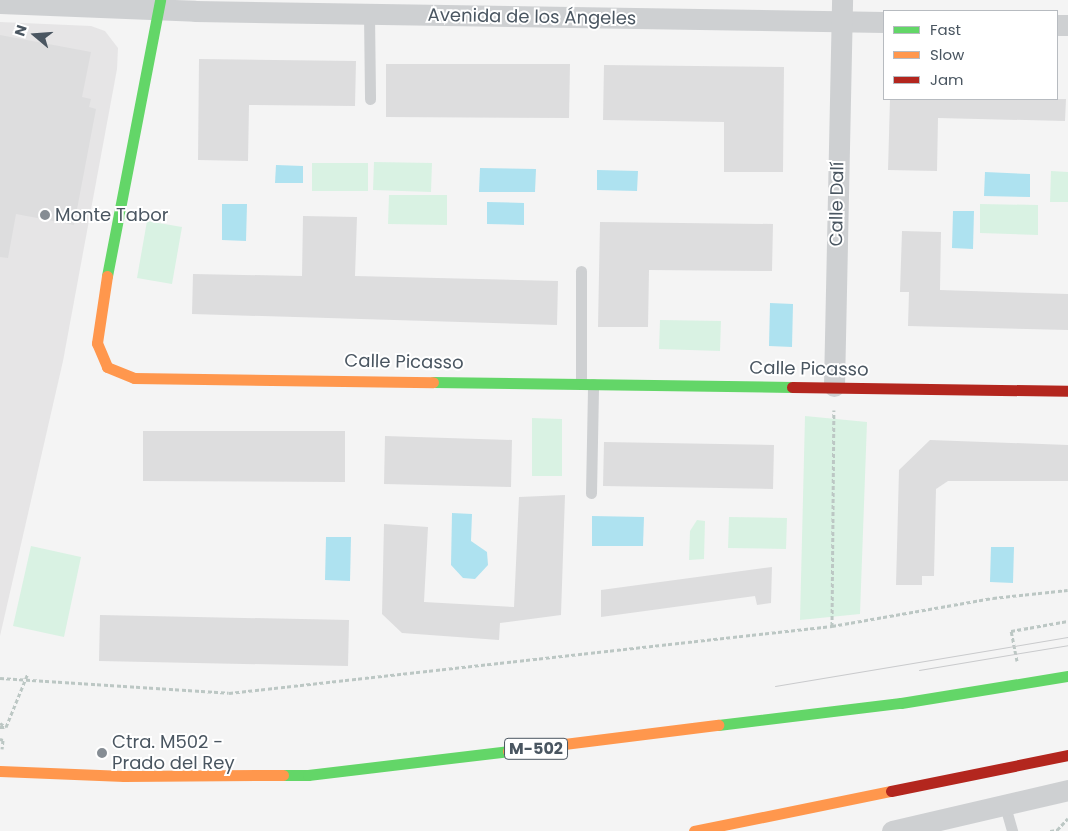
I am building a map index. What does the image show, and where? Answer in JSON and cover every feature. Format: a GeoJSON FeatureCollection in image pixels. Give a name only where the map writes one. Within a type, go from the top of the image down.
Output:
{"type":"FeatureCollection","features":[{"type":"Feature","properties":{"kind":"main road","name":"Calle Picasso"},"geometry":{"type":"LineString","coordinates":[[159,5],[102,302],[98,343],[108,367],[134,378],[587,382],[1068,391]]}},
{"type":"Feature","properties":{"kind":"main road","name":"M-502"},"geometry":{"type":"LineString","coordinates":[[0,771],[124,776],[308,775],[892,705],[1068,676]]}},
{"type":"Feature","properties":{"kind":"main road"},"geometry":{"type":"LineString","coordinates":[[694,831],[1068,755]]}},
{"type":"Feature","properties":{"kind":"street","name":"Calle Dalí"},"geometry":{"type":"LineString","coordinates":[[834,386],[842,0]]}},
{"type":"Feature","properties":{"kind":"street","name":"Avenida de los Ángeles"},"geometry":{"type":"LineString","coordinates":[[0,2],[159,5],[369,14],[883,22]]}},
{"type":"Feature","properties":{"kind":"street"},"geometry":{"type":"LineString","coordinates":[[892,831],[1068,790]]}},
{"type":"Feature","properties":{"kind":"lane"},"geometry":{"type":"LineString","coordinates":[[369,14],[370,99]]}},
{"type":"Feature","properties":{"kind":"lane"},"geometry":{"type":"LineString","coordinates":[[581,271],[591,493]]}},
{"type":"Feature","properties":{"kind":"lane"},"geometry":{"type":"LineString","coordinates":[[1005,806],[1012,831]]}},
{"type":"Feature","properties":{"kind":"path"},"geometry":{"type":"LineString","coordinates":[[832,626],[834,386]]}},
{"type":"Feature","properties":{"kind":"path"},"geometry":{"type":"LineString","coordinates":[[0,678],[229,693],[832,626],[993,598],[1068,590]]}},
{"type":"Feature","properties":{"kind":"path"},"geometry":{"type":"LineString","coordinates":[[1018,668],[1011,631],[1068,621]]}},
{"type":"Feature","properties":{"kind":"path"},"geometry":{"type":"LineString","coordinates":[[6,727],[27,681],[28,673]]}},
{"type":"Feature","properties":{"kind":"path"},"geometry":{"type":"LineString","coordinates":[[0,723],[6,727]]}},
{"type":"Feature","properties":{"kind":"path"},"geometry":{"type":"LineString","coordinates":[[0,727],[6,727]]}},
{"type":"Feature","properties":{"kind":"path"},"geometry":{"type":"LineString","coordinates":[[1050,831],[1057,830],[1068,818]]}},
{"type":"Feature","properties":{"kind":"shaded area","name":"Monte Tabor"},"geometry":{"type":"Polygon","coordinates":[[[0,22],[91,26],[105,31],[118,48],[117,69],[63,361],[0,636],[0,22]]]}},
{"type":"Feature","properties":{"kind":"green space"},"geometry":{"type":"Polygon","coordinates":[[[374,162],[432,163],[431,192],[373,190],[374,162]]]}},
{"type":"Feature","properties":{"kind":"green space"},"geometry":{"type":"Polygon","coordinates":[[[312,163],[368,163],[368,191],[312,191],[312,163]]]}},
{"type":"Feature","properties":{"kind":"green space"},"geometry":{"type":"Polygon","coordinates":[[[1051,171],[1068,172],[1068,202],[1050,202],[1051,171]]]}},
{"type":"Feature","properties":{"kind":"green space"},"geometry":{"type":"Polygon","coordinates":[[[389,195],[447,195],[447,225],[388,224],[389,195]]]}},
{"type":"Feature","properties":{"kind":"green space"},"geometry":{"type":"Polygon","coordinates":[[[980,204],[1038,205],[1038,235],[980,233],[980,204]]]}},
{"type":"Feature","properties":{"kind":"green space"},"geometry":{"type":"Polygon","coordinates":[[[147,221],[182,227],[172,284],[137,278],[147,221]]]}},
{"type":"Feature","properties":{"kind":"green space"},"geometry":{"type":"Polygon","coordinates":[[[660,320],[721,321],[720,351],[659,349],[660,320]]]}},
{"type":"Feature","properties":{"kind":"green space"},"geometry":{"type":"Polygon","coordinates":[[[805,416],[867,422],[860,614],[800,620],[805,416]]]}},
{"type":"Feature","properties":{"kind":"green space"},"geometry":{"type":"Polygon","coordinates":[[[532,418],[562,419],[562,476],[532,476],[532,418]]]}},
{"type":"Feature","properties":{"kind":"green space"},"geometry":{"type":"Polygon","coordinates":[[[729,517],[787,518],[786,549],[728,548],[729,517]]]}},
{"type":"Feature","properties":{"kind":"green space"},"geometry":{"type":"Polygon","coordinates":[[[697,520],[705,521],[704,559],[689,560],[690,531],[697,520]]]}},
{"type":"Feature","properties":{"kind":"green space"},"geometry":{"type":"Polygon","coordinates":[[[31,546],[81,557],[64,637],[13,626],[31,546]]]}},
{"type":"Feature","properties":{"kind":"water"},"geometry":{"type":"Polygon","coordinates":[[[276,165],[303,166],[303,183],[275,183],[276,165]]]}},
{"type":"Feature","properties":{"kind":"water"},"geometry":{"type":"Polygon","coordinates":[[[480,168],[536,169],[535,192],[479,192],[480,168]]]}},
{"type":"Feature","properties":{"kind":"water"},"geometry":{"type":"Polygon","coordinates":[[[597,170],[638,171],[637,191],[597,190],[597,170]]]}},
{"type":"Feature","properties":{"kind":"water"},"geometry":{"type":"Polygon","coordinates":[[[985,172],[1030,174],[1030,197],[984,196],[985,172]]]}},
{"type":"Feature","properties":{"kind":"water"},"geometry":{"type":"Polygon","coordinates":[[[487,202],[524,203],[524,225],[487,224],[487,202]]]}},
{"type":"Feature","properties":{"kind":"water"},"geometry":{"type":"Polygon","coordinates":[[[222,204],[247,204],[246,241],[222,240],[222,204]]]}},
{"type":"Feature","properties":{"kind":"water"},"geometry":{"type":"Polygon","coordinates":[[[953,211],[974,211],[973,249],[952,248],[953,211]]]}},
{"type":"Feature","properties":{"kind":"water"},"geometry":{"type":"Polygon","coordinates":[[[770,303],[793,304],[792,347],[769,346],[770,303]]]}},
{"type":"Feature","properties":{"kind":"water"},"geometry":{"type":"Polygon","coordinates":[[[452,513],[472,514],[471,541],[487,552],[488,565],[475,579],[463,578],[451,565],[452,513]]]}},
{"type":"Feature","properties":{"kind":"water"},"geometry":{"type":"Polygon","coordinates":[[[592,516],[644,517],[643,546],[592,546],[592,516]]]}},
{"type":"Feature","properties":{"kind":"water"},"geometry":{"type":"Polygon","coordinates":[[[326,537],[351,537],[350,581],[325,580],[326,537]]]}},
{"type":"Feature","properties":{"kind":"water"},"geometry":{"type":"Polygon","coordinates":[[[991,547],[1014,547],[1013,583],[990,582],[991,547]]]}},
{"type":"Feature","properties":{"kind":"building"},"geometry":{"type":"Polygon","coordinates":[[[0,35],[91,52],[82,97],[91,99],[89,107],[96,109],[74,225],[16,214],[8,258],[0,257],[0,35]]]}},
{"type":"Feature","properties":{"kind":"building"},"geometry":{"type":"Polygon","coordinates":[[[199,59],[356,61],[355,106],[249,105],[248,161],[198,160],[199,59]]]}},
{"type":"Feature","properties":{"kind":"building"},"geometry":{"type":"Polygon","coordinates":[[[386,64],[570,64],[569,118],[386,117],[386,64]]]}},
{"type":"Feature","properties":{"kind":"building"},"geometry":{"type":"Polygon","coordinates":[[[604,65],[784,67],[783,172],[724,172],[724,122],[603,120],[604,65]]]}},
{"type":"Feature","properties":{"kind":"building"},"geometry":{"type":"Polygon","coordinates":[[[1066,99],[1065,121],[938,118],[937,171],[888,170],[890,100],[1066,99]]]}},
{"type":"Feature","properties":{"kind":"building"},"geometry":{"type":"Polygon","coordinates":[[[303,216],[357,217],[355,276],[558,281],[557,325],[192,314],[193,274],[302,276],[303,216]]]}},
{"type":"Feature","properties":{"kind":"building"},"geometry":{"type":"Polygon","coordinates":[[[600,222],[773,224],[772,271],[649,270],[648,327],[598,327],[600,222]]]}},
{"type":"Feature","properties":{"kind":"building"},"geometry":{"type":"Polygon","coordinates":[[[902,231],[941,232],[940,290],[1068,294],[1068,330],[908,326],[909,292],[900,292],[902,231]]]}},
{"type":"Feature","properties":{"kind":"building"},"geometry":{"type":"Polygon","coordinates":[[[143,431],[345,431],[345,482],[143,481],[143,431]]]}},
{"type":"Feature","properties":{"kind":"building"},"geometry":{"type":"Polygon","coordinates":[[[385,436],[512,440],[511,487],[384,484],[385,436]]]}},
{"type":"Feature","properties":{"kind":"building"},"geometry":{"type":"Polygon","coordinates":[[[930,440],[1068,445],[1068,481],[948,481],[936,489],[934,576],[922,576],[922,585],[896,585],[899,470],[930,440]]]}},
{"type":"Feature","properties":{"kind":"building"},"geometry":{"type":"Polygon","coordinates":[[[604,442],[774,445],[773,489],[603,486],[604,442]]]}},
{"type":"Feature","properties":{"kind":"building"},"geometry":{"type":"Polygon","coordinates":[[[565,495],[561,615],[500,623],[499,640],[402,633],[382,614],[384,524],[428,527],[424,602],[514,607],[519,497],[565,495]]]}},
{"type":"Feature","properties":{"kind":"building"},"geometry":{"type":"Polygon","coordinates":[[[772,567],[771,603],[757,605],[755,596],[601,617],[601,590],[772,567]]]}},
{"type":"Feature","properties":{"kind":"building"},"geometry":{"type":"Polygon","coordinates":[[[100,615],[349,620],[348,666],[99,661],[100,615]]]}},
{"type":"Feature","properties":{"kind":"tram line"},"geometry":{"type":"LineString","coordinates":[[775,686],[1068,637]]}},
{"type":"Feature","properties":{"kind":"tram line"},"geometry":{"type":"LineString","coordinates":[[919,670],[1068,645]]}},
{"type":"Feature","properties":{"kind":"traffic: fast"},"geometry":{"type":"LineString","coordinates":[[107,276],[160,0]]}},
{"type":"Feature","properties":{"kind":"traffic: fast"},"geometry":{"type":"LineString","coordinates":[[433,382],[792,387]]}},
{"type":"Feature","properties":{"kind":"traffic: fast"},"geometry":{"type":"LineString","coordinates":[[718,725],[901,703],[1068,676]]}},
{"type":"Feature","properties":{"kind":"traffic: fast"},"geometry":{"type":"LineString","coordinates":[[283,775],[308,775],[508,751]]}},
{"type":"Feature","properties":{"kind":"traffic: slow"},"geometry":{"type":"LineString","coordinates":[[107,276],[97,343],[107,367],[134,378],[433,382]]}},
{"type":"Feature","properties":{"kind":"traffic: slow"},"geometry":{"type":"LineString","coordinates":[[508,751],[718,725]]}},
{"type":"Feature","properties":{"kind":"traffic: slow"},"geometry":{"type":"LineString","coordinates":[[0,771],[124,776],[283,775]]}},
{"type":"Feature","properties":{"kind":"traffic: slow"},"geometry":{"type":"LineString","coordinates":[[694,831],[891,791]]}},
{"type":"Feature","properties":{"kind":"traffic: jam"},"geometry":{"type":"LineString","coordinates":[[792,387],[1068,391]]}},
{"type":"Feature","properties":{"kind":"traffic: jam"},"geometry":{"type":"LineString","coordinates":[[891,791],[1068,755]]}},
{"type":"Feature","properties":{"kind":"place","name":"Monte Tabor"},"geometry":{"type":"Point","coordinates":[45,215]}},
{"type":"Feature","properties":{"kind":"place","name":"Ctra. M502 - Prado del Rey"},"geometry":{"type":"Point","coordinates":[102,753]}}]}
